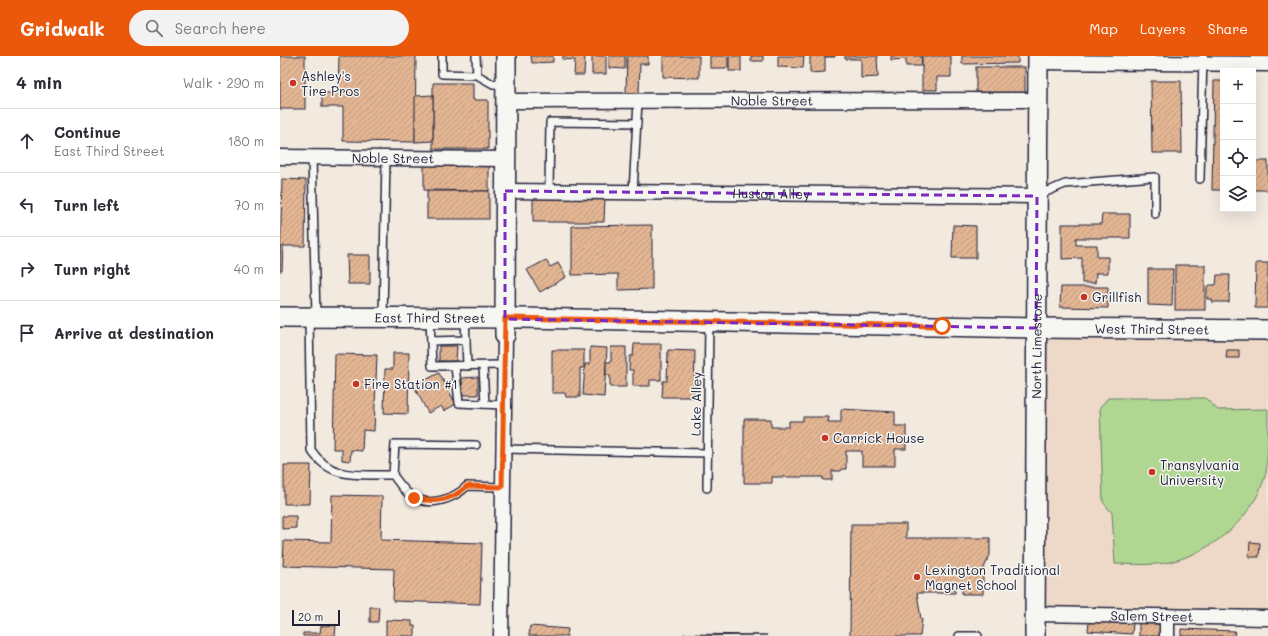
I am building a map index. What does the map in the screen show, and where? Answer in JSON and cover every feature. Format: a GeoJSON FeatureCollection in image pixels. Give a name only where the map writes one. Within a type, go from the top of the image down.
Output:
{"type":"FeatureCollection","features":[{"type":"Feature","properties":{"kind":"main road"},"geometry":{"type":"LineString","coordinates":[[505,327],[506,56]]}},
{"type":"Feature","properties":{"kind":"main road","name":"North Limestone"},"geometry":{"type":"LineString","coordinates":[[1035,636],[1038,59]]}},
{"type":"Feature","properties":{"kind":"main road","name":"East Third Street"},"geometry":{"type":"LineString","coordinates":[[280,317],[465,318],[505,327],[709,321],[1036,328]]}},
{"type":"Feature","properties":{"kind":"main road","name":"West Third Street"},"geometry":{"type":"LineString","coordinates":[[1036,328],[1268,330]]}},
{"type":"Feature","properties":{"kind":"street"},"geometry":{"type":"LineString","coordinates":[[1038,59],[1246,60],[1268,64]]}},
{"type":"Feature","properties":{"kind":"street","name":"Noble Street"},"geometry":{"type":"LineString","coordinates":[[506,93],[638,101],[1038,100]]}},
{"type":"Feature","properties":{"kind":"street","name":"Noble Street"},"geometry":{"type":"LineString","coordinates":[[280,157],[506,158]]}},
{"type":"Feature","properties":{"kind":"street","name":"Huston Alley"},"geometry":{"type":"LineString","coordinates":[[506,191],[1037,196]]}},
{"type":"Feature","properties":{"kind":"street"},"geometry":{"type":"LineString","coordinates":[[501,636],[502,449],[505,327]]}},
{"type":"Feature","properties":{"kind":"street","name":"Salem Street"},"geometry":{"type":"LineString","coordinates":[[1036,614],[1268,618]]}},
{"type":"Feature","properties":{"kind":"street"},"geometry":{"type":"LineString","coordinates":[[1167,616],[1167,636]]}},
{"type":"Feature","properties":{"kind":"lane"},"geometry":{"type":"LineString","coordinates":[[442,56],[442,74],[477,75],[506,93]]}},
{"type":"Feature","properties":{"kind":"lane"},"geometry":{"type":"LineString","coordinates":[[476,56],[477,75]]}},
{"type":"Feature","properties":{"kind":"lane"},"geometry":{"type":"LineString","coordinates":[[1200,179],[1203,60]]}},
{"type":"Feature","properties":{"kind":"lane"},"geometry":{"type":"LineString","coordinates":[[633,192],[638,101]]}},
{"type":"Feature","properties":{"kind":"lane"},"geometry":{"type":"LineString","coordinates":[[549,191],[550,122],[637,123]]}},
{"type":"Feature","properties":{"kind":"lane"},"geometry":{"type":"LineString","coordinates":[[312,157],[311,450],[322,464],[337,473],[393,475],[414,498],[426,501],[456,496],[467,486],[502,487]]}},
{"type":"Feature","properties":{"kind":"lane"},"geometry":{"type":"LineString","coordinates":[[383,318],[386,158]]}},
{"type":"Feature","properties":{"kind":"lane"},"geometry":{"type":"LineString","coordinates":[[1037,196],[1065,184],[1155,177],[1155,214]]}},
{"type":"Feature","properties":{"kind":"lane"},"geometry":{"type":"LineString","coordinates":[[430,318],[432,366],[504,365]]}},
{"type":"Feature","properties":{"kind":"lane"},"geometry":{"type":"LineString","coordinates":[[465,318],[467,366]]}},
{"type":"Feature","properties":{"kind":"lane","name":"Lake Alley"},"geometry":{"type":"LineString","coordinates":[[708,488],[709,321]]}},
{"type":"Feature","properties":{"kind":"lane"},"geometry":{"type":"LineString","coordinates":[[431,341],[466,340]]}},
{"type":"Feature","properties":{"kind":"lane"},"geometry":{"type":"LineString","coordinates":[[455,366],[459,403],[503,405]]}},
{"type":"Feature","properties":{"kind":"lane"},"geometry":{"type":"LineString","coordinates":[[483,366],[485,404]]}},
{"type":"Feature","properties":{"kind":"lane"},"geometry":{"type":"LineString","coordinates":[[393,475],[395,444],[476,445]]}},
{"type":"Feature","properties":{"kind":"lane"},"geometry":{"type":"LineString","coordinates":[[502,449],[708,453]]}},
{"type":"Feature","properties":{"kind":"lane"},"geometry":{"type":"LineString","coordinates":[[959,636],[978,636]]}},
{"type":"Feature","properties":{"kind":"highlighted area"},"geometry":{"type":"Polygon","coordinates":[[[505,191],[1037,196],[1036,328],[505,319],[505,191]]]}},
{"type":"Feature","properties":{"kind":"shaded area","name":"Transylvania University"},"geometry":{"type":"Polygon","coordinates":[[[1036,328],[1268,330],[1268,618],[1036,614],[1036,328]]]}},
{"type":"Feature","properties":{"kind":"green space"},"geometry":{"type":"Polygon","coordinates":[[[1108,398],[1205,398],[1218,410],[1268,409],[1268,450],[1266,473],[1252,504],[1242,518],[1217,541],[1186,557],[1163,563],[1115,564],[1112,513],[1103,502],[1100,407],[1108,398]]]}},
{"type":"Feature","properties":{"kind":"building","name":"Ashley's Tire Pros"},"geometry":{"type":"Polygon","coordinates":[[[280,56],[305,56],[305,109],[280,109],[280,56]]]}},
{"type":"Feature","properties":{"kind":"building"},"geometry":{"type":"Polygon","coordinates":[[[339,56],[416,56],[415,142],[343,141],[343,107],[322,107],[322,93],[338,93],[339,56]]]}},
{"type":"Feature","properties":{"kind":"building"},"geometry":{"type":"Polygon","coordinates":[[[531,56],[553,56],[553,62],[532,63],[531,56]]]}},
{"type":"Feature","properties":{"kind":"building"},"geometry":{"type":"Polygon","coordinates":[[[563,56],[585,56],[584,75],[574,75],[575,60],[562,59],[563,56]]]}},
{"type":"Feature","properties":{"kind":"building"},"geometry":{"type":"Polygon","coordinates":[[[592,56],[606,56],[606,74],[592,74],[592,56]]]}},
{"type":"Feature","properties":{"kind":"building"},"geometry":{"type":"Polygon","coordinates":[[[609,56],[625,56],[625,69],[609,68],[609,56]]]}},
{"type":"Feature","properties":{"kind":"building"},"geometry":{"type":"Polygon","coordinates":[[[627,56],[648,56],[648,64],[640,64],[639,93],[626,93],[627,56]]]}},
{"type":"Feature","properties":{"kind":"building"},"geometry":{"type":"Polygon","coordinates":[[[663,56],[699,56],[699,78],[663,77],[663,56]]]}},
{"type":"Feature","properties":{"kind":"building"},"geometry":{"type":"Polygon","coordinates":[[[710,56],[728,56],[728,68],[710,68],[710,56]]]}},
{"type":"Feature","properties":{"kind":"building"},"geometry":{"type":"Polygon","coordinates":[[[729,56],[741,56],[741,71],[729,71],[729,56]]]}},
{"type":"Feature","properties":{"kind":"building"},"geometry":{"type":"Polygon","coordinates":[[[751,56],[763,56],[763,61],[751,61],[751,56]]]}},
{"type":"Feature","properties":{"kind":"building"},"geometry":{"type":"Polygon","coordinates":[[[778,56],[804,56],[803,68],[778,67],[778,56]]]}},
{"type":"Feature","properties":{"kind":"building"},"geometry":{"type":"Polygon","coordinates":[[[810,56],[835,57],[825,57],[825,72],[810,73],[810,56]]]}},
{"type":"Feature","properties":{"kind":"building"},"geometry":{"type":"Polygon","coordinates":[[[845,56],[877,56],[878,77],[861,78],[861,59],[845,59],[845,56]]]}},
{"type":"Feature","properties":{"kind":"building"},"geometry":{"type":"Polygon","coordinates":[[[891,56],[921,56],[922,66],[906,66],[906,59],[891,60],[891,56]]]}},
{"type":"Feature","properties":{"kind":"building"},"geometry":{"type":"Polygon","coordinates":[[[922,56],[951,56],[951,77],[937,77],[937,90],[922,90],[922,56]]]}},
{"type":"Feature","properties":{"kind":"building"},"geometry":{"type":"Polygon","coordinates":[[[962,56],[1018,56],[1018,63],[962,64],[962,56]]]}},
{"type":"Feature","properties":{"kind":"building"},"geometry":{"type":"Polygon","coordinates":[[[976,67],[1025,67],[1025,95],[976,95],[976,67]]]}},
{"type":"Feature","properties":{"kind":"building"},"geometry":{"type":"Polygon","coordinates":[[[1151,81],[1181,81],[1182,153],[1152,153],[1151,81]]]}},
{"type":"Feature","properties":{"kind":"building"},"geometry":{"type":"Polygon","coordinates":[[[1214,81],[1220,81],[1220,190],[1212,190],[1214,81]]]}},
{"type":"Feature","properties":{"kind":"building"},"geometry":{"type":"Polygon","coordinates":[[[433,83],[473,83],[473,100],[488,100],[488,149],[433,149],[433,83]]]}},
{"type":"Feature","properties":{"kind":"building"},"geometry":{"type":"Polygon","coordinates":[[[433,95],[433,141],[415,142],[415,96],[433,95]]]}},
{"type":"Feature","properties":{"kind":"building"},"geometry":{"type":"Polygon","coordinates":[[[1256,161],[1268,161],[1268,190],[1256,190],[1256,161]]]}},
{"type":"Feature","properties":{"kind":"building"},"geometry":{"type":"Polygon","coordinates":[[[424,165],[489,165],[489,191],[424,190],[424,165]]]}},
{"type":"Feature","properties":{"kind":"building"},"geometry":{"type":"Polygon","coordinates":[[[282,179],[306,180],[305,246],[283,246],[282,271],[280,271],[282,179]]]}},
{"type":"Feature","properties":{"kind":"building"},"geometry":{"type":"Polygon","coordinates":[[[427,191],[489,191],[489,219],[427,219],[427,191]]]}},
{"type":"Feature","properties":{"kind":"building"},"geometry":{"type":"Polygon","coordinates":[[[533,196],[605,196],[604,222],[533,222],[533,196]]]}},
{"type":"Feature","properties":{"kind":"building"},"geometry":{"type":"Polygon","coordinates":[[[1102,214],[1130,214],[1130,238],[1076,238],[1076,245],[1097,245],[1097,257],[1108,257],[1108,273],[1096,273],[1095,283],[1082,283],[1082,258],[1062,259],[1062,224],[1101,224],[1102,214]]]}},
{"type":"Feature","properties":{"kind":"building"},"geometry":{"type":"Polygon","coordinates":[[[652,225],[652,289],[618,290],[618,274],[572,275],[572,226],[652,225]]]}},
{"type":"Feature","properties":{"kind":"building"},"geometry":{"type":"Polygon","coordinates":[[[953,225],[976,226],[976,258],[952,258],[953,225]]]}},
{"type":"Feature","properties":{"kind":"building"},"geometry":{"type":"Polygon","coordinates":[[[347,255],[370,255],[370,284],[348,284],[347,255]]]}},
{"type":"Feature","properties":{"kind":"building"},"geometry":{"type":"Polygon","coordinates":[[[546,260],[550,267],[558,263],[566,277],[540,292],[527,270],[546,260]]]}},
{"type":"Feature","properties":{"kind":"building"},"geometry":{"type":"Polygon","coordinates":[[[1256,263],[1268,263],[1268,308],[1255,308],[1256,263]]]}},
{"type":"Feature","properties":{"kind":"building"},"geometry":{"type":"Polygon","coordinates":[[[1175,265],[1205,265],[1205,310],[1175,310],[1175,265]]]}},
{"type":"Feature","properties":{"kind":"building"},"geometry":{"type":"Polygon","coordinates":[[[1148,269],[1173,269],[1172,306],[1148,305],[1148,269]]]}},
{"type":"Feature","properties":{"kind":"building"},"geometry":{"type":"Polygon","coordinates":[[[1217,275],[1230,275],[1229,302],[1212,302],[1212,299],[1207,299],[1207,287],[1210,285],[1216,285],[1217,275]]]}},
{"type":"Feature","properties":{"kind":"building","name":"Grillfish"},"geometry":{"type":"Polygon","coordinates":[[[1061,287],[1108,287],[1108,308],[1060,307],[1061,287]]]}},
{"type":"Feature","properties":{"kind":"building"},"geometry":{"type":"Polygon","coordinates":[[[634,344],[661,344],[661,380],[650,380],[650,386],[633,386],[633,370],[629,370],[630,356],[633,356],[634,344]]]}},
{"type":"Feature","properties":{"kind":"building"},"geometry":{"type":"Polygon","coordinates":[[[439,346],[457,346],[456,361],[439,361],[439,346]]]}},
{"type":"Feature","properties":{"kind":"building"},"geometry":{"type":"Polygon","coordinates":[[[590,347],[607,348],[604,397],[583,395],[585,364],[590,364],[590,347]]]}},
{"type":"Feature","properties":{"kind":"building"},"geometry":{"type":"Polygon","coordinates":[[[611,347],[626,347],[626,387],[610,387],[610,375],[606,375],[606,362],[611,362],[611,347]]]}},
{"type":"Feature","properties":{"kind":"building"},"geometry":{"type":"Polygon","coordinates":[[[552,350],[584,350],[584,368],[580,368],[580,397],[566,397],[565,393],[552,393],[552,350]]]}},
{"type":"Feature","properties":{"kind":"building"},"geometry":{"type":"Polygon","coordinates":[[[668,350],[695,351],[694,397],[662,397],[663,381],[667,381],[668,350]]]}},
{"type":"Feature","properties":{"kind":"building"},"geometry":{"type":"Polygon","coordinates":[[[1227,350],[1239,350],[1239,358],[1226,358],[1227,350]]]}},
{"type":"Feature","properties":{"kind":"building"},"geometry":{"type":"Polygon","coordinates":[[[393,353],[409,353],[408,414],[384,413],[385,369],[393,369],[393,353]]]}},
{"type":"Feature","properties":{"kind":"building","name":"Fire Station #1"},"geometry":{"type":"Polygon","coordinates":[[[335,354],[377,355],[374,431],[363,430],[362,451],[351,450],[350,461],[342,460],[342,449],[333,449],[335,354]]]}},
{"type":"Feature","properties":{"kind":"building"},"geometry":{"type":"Polygon","coordinates":[[[439,373],[456,404],[444,411],[441,406],[428,413],[414,386],[439,373]]]}},
{"type":"Feature","properties":{"kind":"building"},"geometry":{"type":"Polygon","coordinates":[[[478,377],[478,395],[463,395],[462,378],[478,377]]]}},
{"type":"Feature","properties":{"kind":"building","name":"Carrick House"},"geometry":{"type":"Polygon","coordinates":[[[841,409],[895,412],[895,426],[906,426],[906,449],[895,449],[895,466],[862,466],[862,451],[846,451],[846,469],[841,469],[841,471],[832,471],[832,480],[823,480],[823,477],[772,477],[772,483],[744,483],[744,419],[771,419],[771,427],[789,427],[789,421],[803,421],[803,417],[829,417],[828,422],[841,422],[841,409]]]}},
{"type":"Feature","properties":{"kind":"building"},"geometry":{"type":"Polygon","coordinates":[[[284,465],[311,465],[310,504],[284,504],[284,465]]]}},
{"type":"Feature","properties":{"kind":"building"},"geometry":{"type":"Polygon","coordinates":[[[332,495],[382,496],[381,540],[482,543],[480,604],[393,601],[394,569],[283,566],[284,541],[331,542],[332,495]]]}},
{"type":"Feature","properties":{"kind":"building"},"geometry":{"type":"Polygon","coordinates":[[[282,516],[296,516],[296,528],[282,529],[282,516]]]}},
{"type":"Feature","properties":{"kind":"building","name":"Lexington Traditional Magnet School"},"geometry":{"type":"Polygon","coordinates":[[[851,524],[906,524],[906,538],[990,538],[990,555],[983,570],[983,594],[962,594],[962,585],[955,585],[955,593],[917,593],[922,619],[920,636],[850,636],[851,524]]]}},
{"type":"Feature","properties":{"kind":"building"},"geometry":{"type":"Polygon","coordinates":[[[1250,542],[1260,543],[1259,557],[1249,557],[1250,542]]]}},
{"type":"Feature","properties":{"kind":"building"},"geometry":{"type":"Polygon","coordinates":[[[370,607],[379,607],[378,622],[370,622],[370,607]]]}},
{"type":"Feature","properties":{"kind":"building"},"geometry":{"type":"Polygon","coordinates":[[[386,620],[412,621],[412,626],[415,626],[415,636],[386,636],[386,620]]]}},
{"type":"Feature","properties":{"kind":"building"},"geometry":{"type":"Polygon","coordinates":[[[1089,620],[1133,623],[1132,634],[1088,631],[1089,620]]]}},
{"type":"Feature","properties":{"kind":"building"},"geometry":{"type":"Polygon","coordinates":[[[1139,623],[1162,624],[1162,636],[1139,636],[1139,623]]]}},
{"type":"Feature","properties":{"kind":"building"},"geometry":{"type":"Polygon","coordinates":[[[336,625],[335,636],[303,636],[303,633],[320,633],[321,626],[336,625]]]}},
{"type":"Feature","properties":{"kind":"building"},"geometry":{"type":"Polygon","coordinates":[[[530,626],[568,629],[567,636],[529,636],[530,626]]]}},
{"type":"Feature","properties":{"kind":"building"},"geometry":{"type":"Polygon","coordinates":[[[1181,629],[1235,631],[1234,636],[1181,636],[1181,629]]]}},
{"type":"Feature","properties":{"kind":"building"},"geometry":{"type":"Polygon","coordinates":[[[684,634],[767,635],[684,636],[684,634]]]}},
{"type":"Feature","properties":{"kind":"place","name":"Ashley's Tire Pros"},"geometry":{"type":"Point","coordinates":[293,83]}},
{"type":"Feature","properties":{"kind":"place","name":"Grillfish"},"geometry":{"type":"Point","coordinates":[1084,297]}},
{"type":"Feature","properties":{"kind":"place","name":"Fire Station #1"},"geometry":{"type":"Point","coordinates":[356,384]}},
{"type":"Feature","properties":{"kind":"place","name":"Carrick House"},"geometry":{"type":"Point","coordinates":[825,438]}},
{"type":"Feature","properties":{"kind":"place","name":"Transylvania University"},"geometry":{"type":"Point","coordinates":[1152,472]}},
{"type":"Feature","properties":{"kind":"place","name":"Lexington Traditional Magnet School"},"geometry":{"type":"Point","coordinates":[917,577]}},
{"type":"Feature","properties":{"kind":"route"},"geometry":{"type":"LineString","coordinates":[[414,498],[426,501],[438,501],[456,496],[467,486],[502,487],[505,318],[942,326]]}}]}
